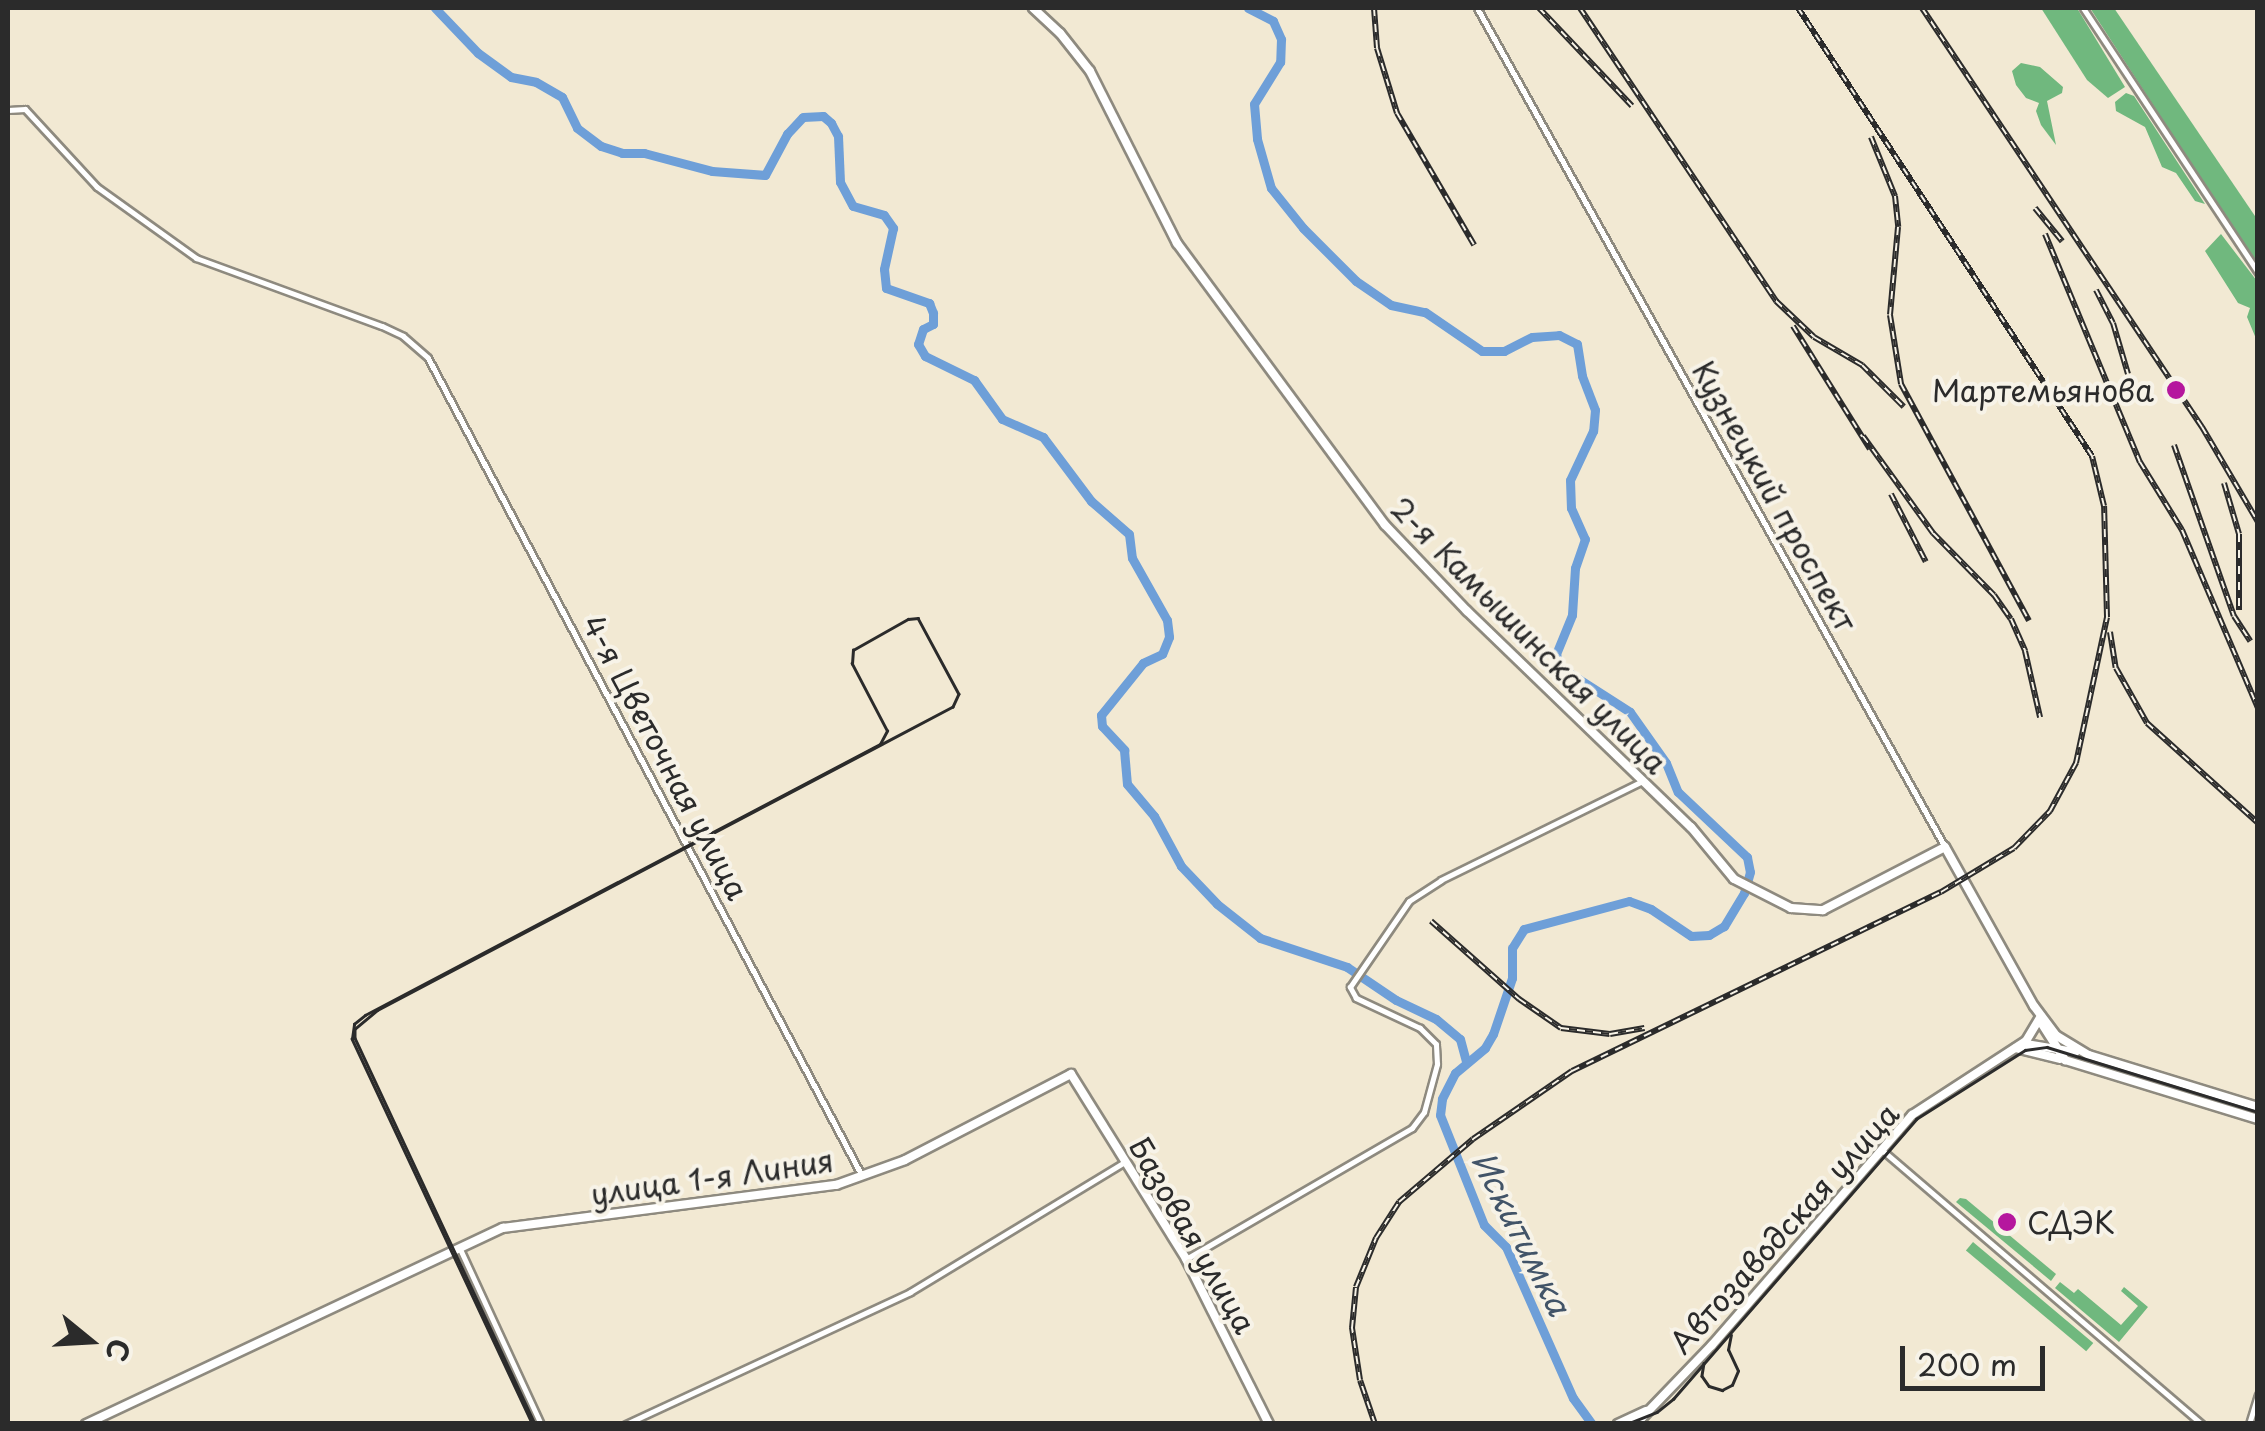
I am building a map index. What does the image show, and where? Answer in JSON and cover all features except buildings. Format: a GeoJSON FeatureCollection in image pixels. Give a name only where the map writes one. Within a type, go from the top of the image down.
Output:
{"type":"FeatureCollection","features":[{"type":"Feature","properties":{"kind":"main road","name":"2-я Камышинская улица"},"geometry":{"type":"LineString","coordinates":[[1033,8],[1084,63],[1178,244],[1385,525],[1640,782],[1692,827],[1734,879],[1791,908],[1823,910],[1945,847]]}},
{"type":"Feature","properties":{"kind":"main road","name":"Кузнецкий проспект"},"geometry":{"type":"LineString","coordinates":[[1945,847],[2065,1060]]}},
{"type":"Feature","properties":{"kind":"main road","name":"Кузнецкий проспект"},"geometry":{"type":"LineString","coordinates":[[2041,1018],[2057,1036],[2089,1056],[2258,1108]]}},
{"type":"Feature","properties":{"kind":"main road","name":"Автозаводская улица"},"geometry":{"type":"LineString","coordinates":[[1636,1424],[1660,1402],[1926,1104],[2018,1047],[2034,1034],[2041,1018]]}},
{"type":"Feature","properties":{"kind":"main road"},"geometry":{"type":"LineString","coordinates":[[2018,1047],[2038,1043],[2089,1056]]}},
{"type":"Feature","properties":{"kind":"main road"},"geometry":{"type":"LineString","coordinates":[[2018,1047],[2258,1119]]}},
{"type":"Feature","properties":{"kind":"main road","name":"улица 1-я Линия"},"geometry":{"type":"LineString","coordinates":[[86,1424],[503,1228],[804,1190],[862,1178],[906,1160],[1071,1074]]}},
{"type":"Feature","properties":{"kind":"main road","name":"Базовая улица"},"geometry":{"type":"LineString","coordinates":[[1071,1074],[1186,1259],[1269,1424]]}},
{"type":"Feature","properties":{"kind":"main road","name":"Автозаводская улица"},"geometry":{"type":"LineString","coordinates":[[1619,1423],[1660,1402]]}},
{"type":"Feature","properties":{"kind":"street","name":"Кузнецкий проспект"},"geometry":{"type":"LineString","coordinates":[[1477,8],[1945,847]]}},
{"type":"Feature","properties":{"kind":"street"},"geometry":{"type":"LineString","coordinates":[[2083,8],[2258,272]]}},
{"type":"Feature","properties":{"kind":"street","name":"4-я Цветочная улица"},"geometry":{"type":"LineString","coordinates":[[8,110],[24,109],[98,187],[196,258],[393,332],[428,358],[862,1178]]}},
{"type":"Feature","properties":{"kind":"street"},"geometry":{"type":"LineString","coordinates":[[1186,1259],[1412,1128],[1424,1112],[1437,1064],[1436,1044],[1420,1028],[1356,998],[1351,992],[1353,979],[1420,892],[1640,782]]}},
{"type":"Feature","properties":{"kind":"street"},"geometry":{"type":"LineString","coordinates":[[1882,1150],[2202,1424]]}},
{"type":"Feature","properties":{"kind":"street"},"geometry":{"type":"LineString","coordinates":[[626,1424],[910,1292],[1125,1162]]}},
{"type":"Feature","properties":{"kind":"street"},"geometry":{"type":"LineString","coordinates":[[460,1248],[541,1424]]}},
{"type":"Feature","properties":{"kind":"street"},"geometry":{"type":"LineString","coordinates":[[2249,1424],[2258,1394]]}},
{"type":"Feature","properties":{"kind":"green space"},"geometry":{"type":"Polygon","coordinates":[[[2041,8],[2077,8],[2125,87],[2108,98],[2087,80],[2041,8]]]}},
{"type":"Feature","properties":{"kind":"green space"},"geometry":{"type":"Polygon","coordinates":[[[2090,8],[2114,8],[2257,219],[2257,265],[2090,8]]]}},
{"type":"Feature","properties":{"kind":"green space"},"geometry":{"type":"Polygon","coordinates":[[[2021,63],[2040,67],[2063,87],[2062,93],[2047,101],[2056,145],[2041,125],[2036,111],[2039,103],[2026,98],[2016,85],[2012,71],[2021,63]]]}},
{"type":"Feature","properties":{"kind":"green space"},"geometry":{"type":"Polygon","coordinates":[[[2126,93],[2134,96],[2205,204],[2195,201],[2176,173],[2162,167],[2145,127],[2116,111],[2115,102],[2126,93]]]}},
{"type":"Feature","properties":{"kind":"green space"},"geometry":{"type":"Polygon","coordinates":[[[2221,234],[2257,281],[2257,341],[2247,317],[2250,308],[2238,303],[2205,251],[2221,234]]]}},
{"type":"Feature","properties":{"kind":"green space"},"geometry":{"type":"Polygon","coordinates":[[[1960,1198],[2056,1274],[2051,1281],[1956,1202],[1960,1198]]]}},
{"type":"Feature","properties":{"kind":"green space"},"geometry":{"type":"Polygon","coordinates":[[[1973,1242],[2093,1343],[2086,1351],[1966,1250],[1973,1242]]]}},
{"type":"Feature","properties":{"kind":"green space"},"geometry":{"type":"Polygon","coordinates":[[[2060,1282],[2074,1293],[2078,1289],[2121,1325],[2138,1306],[2121,1291],[2124,1287],[2148,1307],[2119,1342],[2055,1288],[2060,1282]]]}},
{"type":"Feature","properties":{"kind":"waterway"},"geometry":{"type":"LineString","coordinates":[[435,8],[478,53],[511,77],[536,82],[562,97],[577,128],[601,146],[622,153],[644,153],[712,171],[765,175],[787,134],[803,117],[823,116],[831,123],[838,136],[840,182],[853,206],[884,215],[893,228],[884,269],[886,288],[929,303],[933,324],[923,329],[918,344],[925,356],[974,380],[1002,419],[1043,437],[1091,501],[1129,534],[1132,558],[1167,620],[1169,637],[1162,654],[1143,663],[1101,715],[1102,726],[1124,750],[1127,784],[1154,816],[1181,866],[1217,904],[1260,938],[1347,967],[1396,1000],[1436,1019],[1460,1039],[1466,1062]]}},
{"type":"Feature","properties":{"kind":"waterway","name":"Искитимка"},"geometry":{"type":"LineString","coordinates":[[1248,8],[1273,21],[1281,39],[1280,62],[1254,104],[1257,139],[1271,188],[1303,228],[1356,281],[1391,305],[1425,312],[1482,351],[1504,351],[1532,337],[1559,335],[1577,344],[1582,376],[1595,410],[1593,431],[1570,480],[1571,508],[1585,539],[1575,568],[1572,615],[1556,654],[1560,667],[1630,712],[1666,763],[1678,792],[1747,857],[1750,872],[1744,893],[1724,926],[1709,935],[1691,936],[1651,909],[1629,901],[1524,929],[1512,948],[1512,978],[1493,1034],[1485,1048],[1455,1073],[1442,1099],[1440,1115],[1484,1225],[1506,1247],[1573,1398],[1592,1424]]}},
{"type":"Feature","properties":{"kind":"tram line"},"geometry":{"type":"LineString","coordinates":[[532,1424],[352,1039],[354,1024],[365,1015],[880,744],[887,731],[852,664],[853,650],[908,619],[918,618],[959,694],[953,707],[378,1010],[355,1029],[355,1038],[535,1424]]}},
{"type":"Feature","properties":{"kind":"tram line"},"geometry":{"type":"LineString","coordinates":[[1627,1424],[1657,1412],[1673,1399],[1916,1119],[2025,1050],[2047,1047],[2258,1112]]}},
{"type":"Feature","properties":{"kind":"tram line"},"geometry":{"type":"LineString","coordinates":[[1704,1363],[1702,1376],[1709,1386],[1722,1390],[1732,1385],[1738,1371],[1728,1350],[1731,1335]]}},
{"type":"Feature","properties":{"kind":"railway"},"geometry":{"type":"LineString","coordinates":[[1374,8],[1377,48],[1397,113],[1474,245]]}},
{"type":"Feature","properties":{"kind":"railway"},"geometry":{"type":"LineString","coordinates":[[1539,8],[1632,106]]}},
{"type":"Feature","properties":{"kind":"railway"},"geometry":{"type":"LineString","coordinates":[[1580,8],[1776,301],[1814,337],[1862,365],[1904,407]]}},
{"type":"Feature","properties":{"kind":"railway"},"geometry":{"type":"LineString","coordinates":[[1375,1424],[1360,1380],[1352,1328],[1356,1287],[1376,1238],[1399,1202],[1473,1139],[1572,1071],[1941,892],[2014,848],[2050,811],[2076,763],[2107,617],[2104,506],[2092,456],[1798,8]]}},
{"type":"Feature","properties":{"kind":"railway"},"geometry":{"type":"LineString","coordinates":[[1922,8],[2202,427],[2258,522]]}},
{"type":"Feature","properties":{"kind":"railway"},"geometry":{"type":"LineString","coordinates":[[1871,137],[1895,196],[1898,227],[1890,315],[1901,384],[2029,621]]}},
{"type":"Feature","properties":{"kind":"railway"},"geometry":{"type":"LineString","coordinates":[[2035,208],[2062,241]]}},
{"type":"Feature","properties":{"kind":"railway"},"geometry":{"type":"LineString","coordinates":[[2045,234],[2140,462],[2182,530],[2258,708]]}},
{"type":"Feature","properties":{"kind":"railway"},"geometry":{"type":"LineString","coordinates":[[2096,290],[2113,323],[2128,374]]}},
{"type":"Feature","properties":{"kind":"railway"},"geometry":{"type":"LineString","coordinates":[[1793,326],[1870,449]]}},
{"type":"Feature","properties":{"kind":"railway"},"geometry":{"type":"LineString","coordinates":[[1863,436],[1933,533],[1994,595],[2011,619],[2025,651],[2040,717]]}},
{"type":"Feature","properties":{"kind":"railway"},"geometry":{"type":"LineString","coordinates":[[2174,445],[2234,616],[2250,641]]}},
{"type":"Feature","properties":{"kind":"railway"},"geometry":{"type":"LineString","coordinates":[[2224,483],[2239,534],[2239,610]]}},
{"type":"Feature","properties":{"kind":"railway"},"geometry":{"type":"LineString","coordinates":[[1891,494],[1926,562]]}},
{"type":"Feature","properties":{"kind":"railway"},"geometry":{"type":"LineString","coordinates":[[2110,632],[2116,668],[2147,723],[2258,823]]}},
{"type":"Feature","properties":{"kind":"railway"},"geometry":{"type":"LineString","coordinates":[[1431,921],[1519,999],[1561,1028],[1610,1034],[1644,1028]]}},
{"type":"Feature","properties":{"kind":"place","name":"Мартемьянова"},"geometry":{"type":"Point","coordinates":[2176,390]}},
{"type":"Feature","properties":{"kind":"place","name":"СДЭК"},"geometry":{"type":"Point","coordinates":[2007,1222]}}]}
